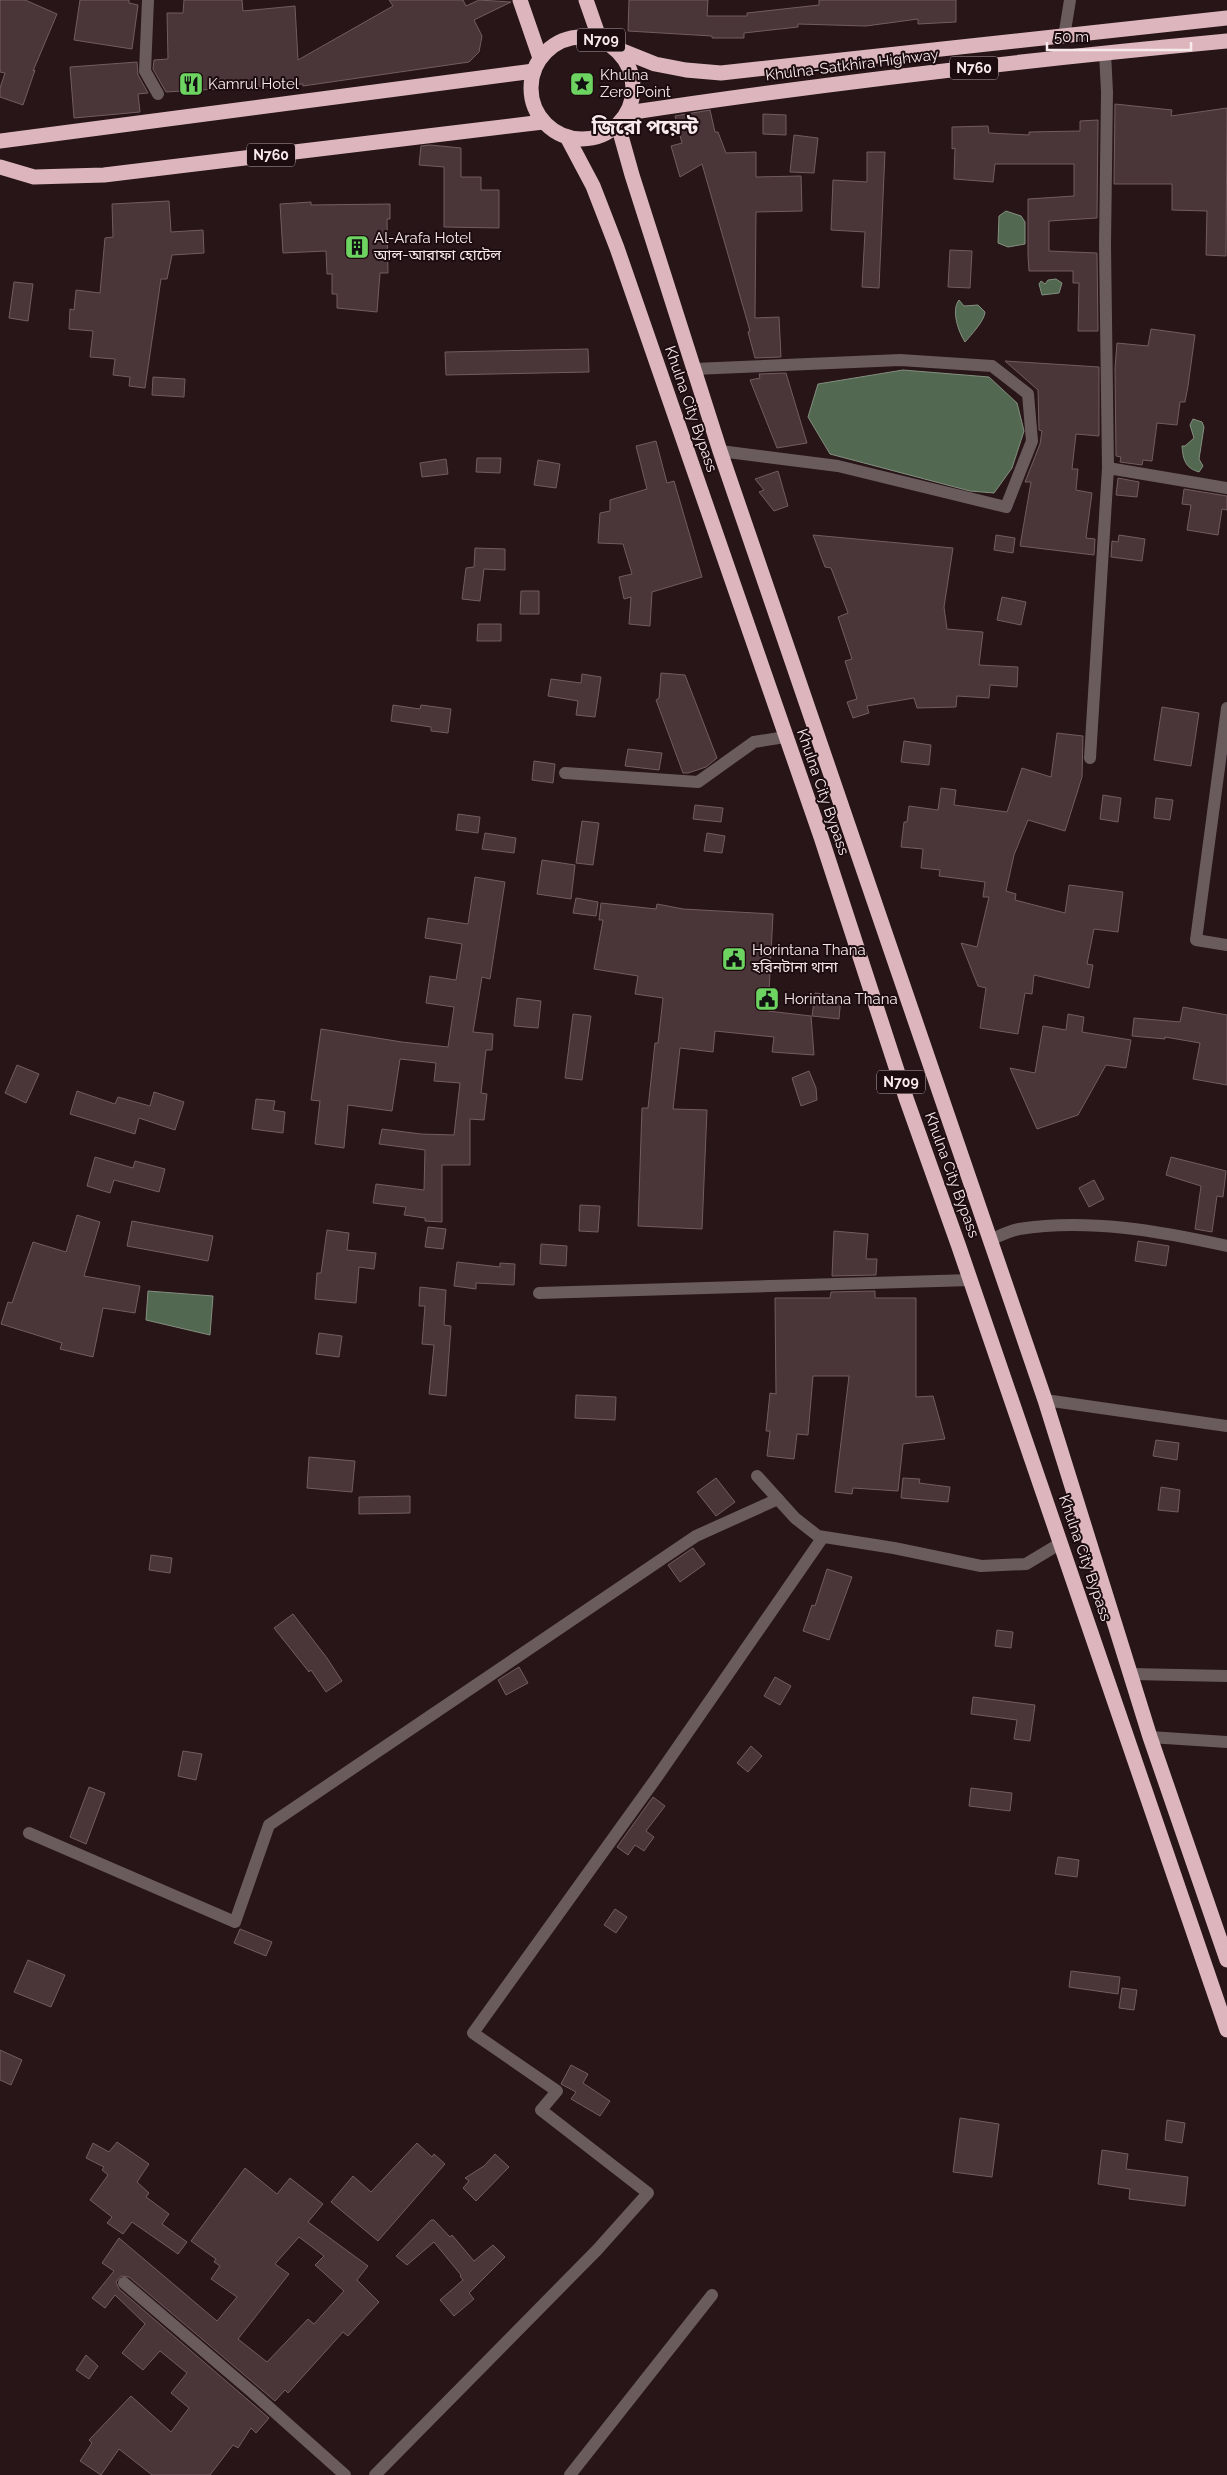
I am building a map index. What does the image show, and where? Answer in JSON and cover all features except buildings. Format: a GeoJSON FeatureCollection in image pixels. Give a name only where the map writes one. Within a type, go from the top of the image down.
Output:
{"type":"FeatureCollection","features":[{"type":"Feature","properties":{"kind":"highway"},"geometry":{"type":"LineString","coordinates":[[520,0],[537,64],[531,92],[535,108],[543,122],[552,130],[568,137],[588,139],[600,136],[622,119]]}},
{"type":"Feature","properties":{"kind":"highway","name":"N709"},"geometry":{"type":"LineString","coordinates":[[586,0],[600,40]]}},
{"type":"Feature","properties":{"kind":"highway","name":"N760"},"geometry":{"type":"LineString","coordinates":[[615,48],[655,64],[721,73],[1227,18]]}},
{"type":"Feature","properties":{"kind":"highway","name":"N709"},"geometry":{"type":"LineString","coordinates":[[537,64],[547,50],[565,40],[586,37],[600,40],[615,48],[625,59],[631,72],[634,86],[632,100],[622,119]]}},
{"type":"Feature","properties":{"kind":"highway","name":"Khulna-Satkhira Highway"},"geometry":{"type":"LineString","coordinates":[[622,119],[721,99],[1105,53],[1227,41]]}},
{"type":"Feature","properties":{"kind":"highway"},"geometry":{"type":"LineString","coordinates":[[0,141],[537,64]]}},
{"type":"Feature","properties":{"kind":"highway","name":"Khulna City Bypass"},"geometry":{"type":"LineString","coordinates":[[622,119],[632,175],[720,451],[1045,1400],[1150,1737],[1227,1960]]}},
{"type":"Feature","properties":{"kind":"highway","name":"N760"},"geometry":{"type":"LineString","coordinates":[[0,166],[34,177],[104,175],[543,122]]}},
{"type":"Feature","properties":{"kind":"highway","name":"Khulna City Bypass"},"geometry":{"type":"LineString","coordinates":[[568,137],[593,186],[617,248],[821,837],[906,1098],[971,1280],[1227,2030]]}},
{"type":"Feature","properties":{"kind":"street"},"geometry":{"type":"LineString","coordinates":[[148,0],[145,71],[158,94]]}},
{"type":"Feature","properties":{"kind":"street"},"geometry":{"type":"LineString","coordinates":[[1064,37],[1070,0]]}},
{"type":"Feature","properties":{"kind":"street"},"geometry":{"type":"LineString","coordinates":[[1090,758],[1108,468],[1105,245],[1107,92],[1105,53]]}},
{"type":"Feature","properties":{"kind":"street"},"geometry":{"type":"LineString","coordinates":[[694,369],[900,360],[983,365],[992,366],[1028,394],[1032,441],[1006,507],[838,466],[720,451]]}},
{"type":"Feature","properties":{"kind":"street"},"geometry":{"type":"LineString","coordinates":[[1108,468],[1227,488]]}},
{"type":"Feature","properties":{"kind":"street"},"geometry":{"type":"LineString","coordinates":[[1227,708],[1196,940],[1227,945]]}},
{"type":"Feature","properties":{"kind":"street"},"geometry":{"type":"LineString","coordinates":[[565,773],[698,782],[754,742],[785,737]]}},
{"type":"Feature","properties":{"kind":"street"},"geometry":{"type":"LineString","coordinates":[[990,1240],[1017,1229],[1088,1224],[1186,1236],[1227,1246]]}},
{"type":"Feature","properties":{"kind":"street"},"geometry":{"type":"LineString","coordinates":[[539,1293],[971,1280]]}},
{"type":"Feature","properties":{"kind":"street"},"geometry":{"type":"LineString","coordinates":[[1045,1400],[1227,1426]]}},
{"type":"Feature","properties":{"kind":"street"},"geometry":{"type":"LineString","coordinates":[[757,1476],[795,1518],[818,1536],[894,1548],[981,1566],[1026,1564],[1061,1543]]}},
{"type":"Feature","properties":{"kind":"street"},"geometry":{"type":"LineString","coordinates":[[30,1833],[235,1922],[269,1825],[696,1536],[778,1499]]}},
{"type":"Feature","properties":{"kind":"street"},"geometry":{"type":"LineString","coordinates":[[375,2475],[597,2250],[648,2193],[541,2110],[557,2091],[473,2033],[657,1777],[823,1537]]}},
{"type":"Feature","properties":{"kind":"street"},"geometry":{"type":"LineString","coordinates":[[1131,1674],[1227,1676]]}},
{"type":"Feature","properties":{"kind":"street"},"geometry":{"type":"LineString","coordinates":[[1150,1737],[1227,1742]]}},
{"type":"Feature","properties":{"kind":"street"},"geometry":{"type":"LineString","coordinates":[[124,2283],[252,2392],[345,2475]]}},
{"type":"Feature","properties":{"kind":"street"},"geometry":{"type":"LineString","coordinates":[[570,2475],[712,2295]]}},
{"type":"Feature","properties":{"kind":"shaded area"},"geometry":{"type":"Polygon","coordinates":[[[1006,211],[1021,216],[1025,222],[1025,244],[1008,247],[998,243],[999,216],[1006,211]]]}},
{"type":"Feature","properties":{"kind":"shaded area"},"geometry":{"type":"Polygon","coordinates":[[[1056,279],[1062,283],[1059,293],[1042,295],[1039,284],[1041,281],[1045,284],[1048,280],[1056,279]]]}},
{"type":"Feature","properties":{"kind":"shaded area"},"geometry":{"type":"Polygon","coordinates":[[[959,300],[964,306],[978,305],[985,312],[974,332],[965,342],[958,327],[956,315],[959,300]]]}},
{"type":"Feature","properties":{"kind":"shaded area"},"geometry":{"type":"Polygon","coordinates":[[[903,370],[989,377],[1017,403],[1024,431],[1012,468],[994,493],[970,491],[830,454],[808,417],[818,384],[903,370]]]}},
{"type":"Feature","properties":{"kind":"shaded area"},"geometry":{"type":"Polygon","coordinates":[[[1193,419],[1202,422],[1204,427],[1199,459],[1203,466],[1199,472],[1188,465],[1182,451],[1182,446],[1185,446],[1194,438],[1190,425],[1193,419]]]}},
{"type":"Feature","properties":{"kind":"shaded area"},"geometry":{"type":"Polygon","coordinates":[[[148,1291],[213,1296],[210,1335],[146,1320],[148,1291]]]}},
{"type":"Feature","properties":{"kind":"place","name":"Kamrul Hotel"},"geometry":{"type":"Point","coordinates":[191,84]}},
{"type":"Feature","properties":{"kind":"place","name":"Khulna Zero Point"},"geometry":{"type":"Point","coordinates":[582,84]}},
{"type":"Feature","properties":{"kind":"place","name":"Al-Arafa Hotel আল-আরাফা হোটেল"},"geometry":{"type":"Point","coordinates":[357,247]}},
{"type":"Feature","properties":{"kind":"place","name":"Horintana Thana হরিনটানা থানা"},"geometry":{"type":"Point","coordinates":[734,959]}},
{"type":"Feature","properties":{"kind":"place","name":"Horintana Thana"},"geometry":{"type":"Point","coordinates":[767,999]}},
{"type":"Feature","properties":{"kind":"district","name":"জিরো পয়েন্ট"},"geometry":{"type":"Point","coordinates":[645,127]}}]}
